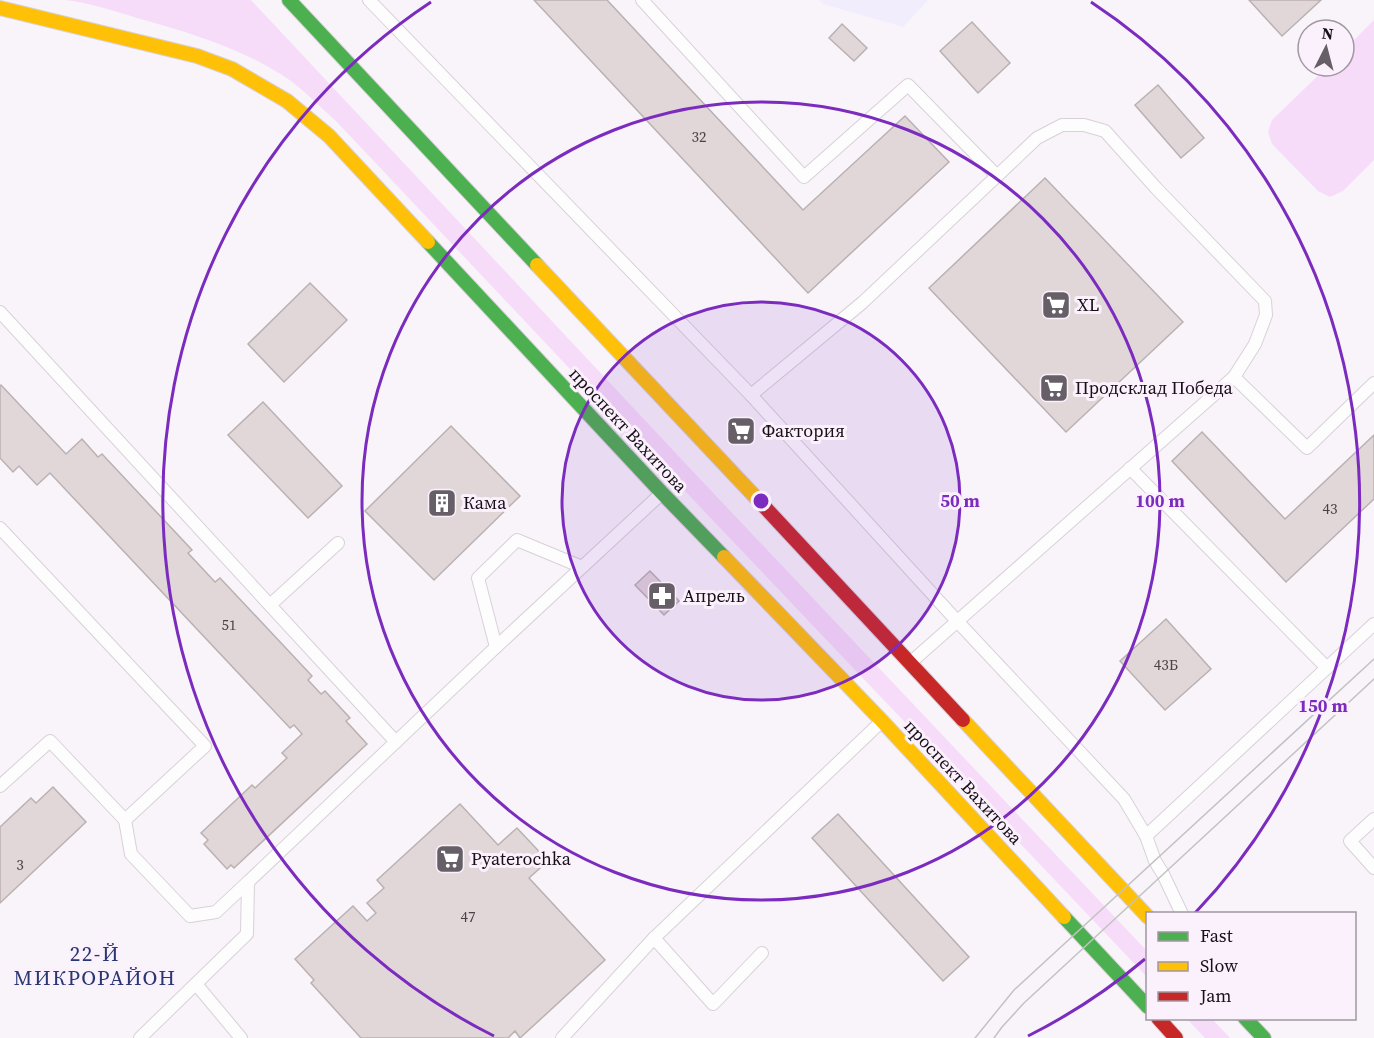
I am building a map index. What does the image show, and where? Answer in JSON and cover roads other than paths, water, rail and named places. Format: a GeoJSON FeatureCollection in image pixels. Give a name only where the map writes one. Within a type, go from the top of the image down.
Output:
{"type":"FeatureCollection","features":[{"type":"Feature","properties":{"kind":"main road"},"geometry":{"type":"LineString","coordinates":[[289,0],[1146,915]]}},
{"type":"Feature","properties":{"kind":"main road","name":"проспект Вахитова"},"geometry":{"type":"LineString","coordinates":[[0,8],[197,56],[244,75],[288,101],[329,136],[662,493],[882,721],[1146,1005]]}},
{"type":"Feature","properties":{"kind":"main road"},"geometry":{"type":"LineString","coordinates":[[1160,1020],[1176,1038]]}},
{"type":"Feature","properties":{"kind":"main road"},"geometry":{"type":"LineString","coordinates":[[1247,1020],[1264,1038]]}},
{"type":"Feature","properties":{"kind":"lane"},"geometry":{"type":"LineString","coordinates":[[369,0],[751,394],[957,621],[1124,800],[1146,836],[1155,861],[1181,912]]}},
{"type":"Feature","properties":{"kind":"lane"},"geometry":{"type":"LineString","coordinates":[[642,0],[804,177],[908,85],[997,176]]}},
{"type":"Feature","properties":{"kind":"lane"},"geometry":{"type":"LineString","coordinates":[[751,394],[862,303],[1037,138],[1062,125],[1084,125],[1105,131],[1156,188],[1265,301],[1266,315],[1255,344],[1234,376],[909,663]]}},
{"type":"Feature","properties":{"kind":"lane"},"geometry":{"type":"LineString","coordinates":[[0,312],[396,742]]}},
{"type":"Feature","properties":{"kind":"lane"},"geometry":{"type":"LineString","coordinates":[[1234,376],[1307,448],[1374,383]]}},
{"type":"Feature","properties":{"kind":"lane"},"geometry":{"type":"LineString","coordinates":[[1130,468],[1327,668]]}},
{"type":"Feature","properties":{"kind":"lane"},"geometry":{"type":"LineString","coordinates":[[0,786],[50,741],[125,820],[130,854],[190,916],[216,912],[662,493]]}},
{"type":"Feature","properties":{"kind":"lane"},"geometry":{"type":"LineString","coordinates":[[0,528],[204,746],[125,820]]}},
{"type":"Feature","properties":{"kind":"lane"},"geometry":{"type":"LineString","coordinates":[[496,647],[478,578],[517,540],[582,567]]}},
{"type":"Feature","properties":{"kind":"lane"},"geometry":{"type":"LineString","coordinates":[[270,605],[339,543]]}},
{"type":"Feature","properties":{"kind":"lane"},"geometry":{"type":"LineString","coordinates":[[1146,836],[1374,624]]}},
{"type":"Feature","properties":{"kind":"lane"},"geometry":{"type":"LineString","coordinates":[[562,1038],[654,938],[882,721]]}},
{"type":"Feature","properties":{"kind":"lane"},"geometry":{"type":"LineString","coordinates":[[1374,819],[1350,841],[1374,868]]}},
{"type":"Feature","properties":{"kind":"lane"},"geometry":{"type":"LineString","coordinates":[[140,1038],[247,934],[248,882]]}},
{"type":"Feature","properties":{"kind":"lane"},"geometry":{"type":"LineString","coordinates":[[654,938],[713,1004],[762,953]]}},
{"type":"Feature","properties":{"kind":"lane"},"geometry":{"type":"LineString","coordinates":[[196,984],[241,1038]]}},
{"type":"Feature","properties":{"kind":"tram line"},"geometry":{"type":"LineString","coordinates":[[975,1038],[1014,990],[1374,659]]}},
{"type":"Feature","properties":{"kind":"tram line"},"geometry":{"type":"LineString","coordinates":[[994,1038],[1024,1003],[1374,679]]}},
{"type":"Feature","properties":{"kind":"place","name":"XL"},"geometry":{"type":"Point","coordinates":[1056,305]}},
{"type":"Feature","properties":{"kind":"place","name":"Продсклад Победа"},"geometry":{"type":"Point","coordinates":[1054,388]}},
{"type":"Feature","properties":{"kind":"place","name":"Фактория"},"geometry":{"type":"Point","coordinates":[741,431]}},
{"type":"Feature","properties":{"kind":"place","name":"Кама"},"geometry":{"type":"Point","coordinates":[442,503]}},
{"type":"Feature","properties":{"kind":"place","name":"Апрель"},"geometry":{"type":"Point","coordinates":[662,596]}},
{"type":"Feature","properties":{"kind":"place","name":"Pyaterochka"},"geometry":{"type":"Point","coordinates":[450,859]}},
{"type":"Feature","properties":{"kind":"district","name":"22-Й МИКРОРАЙОН"},"geometry":{"type":"Point","coordinates":[95,966]}}]}
